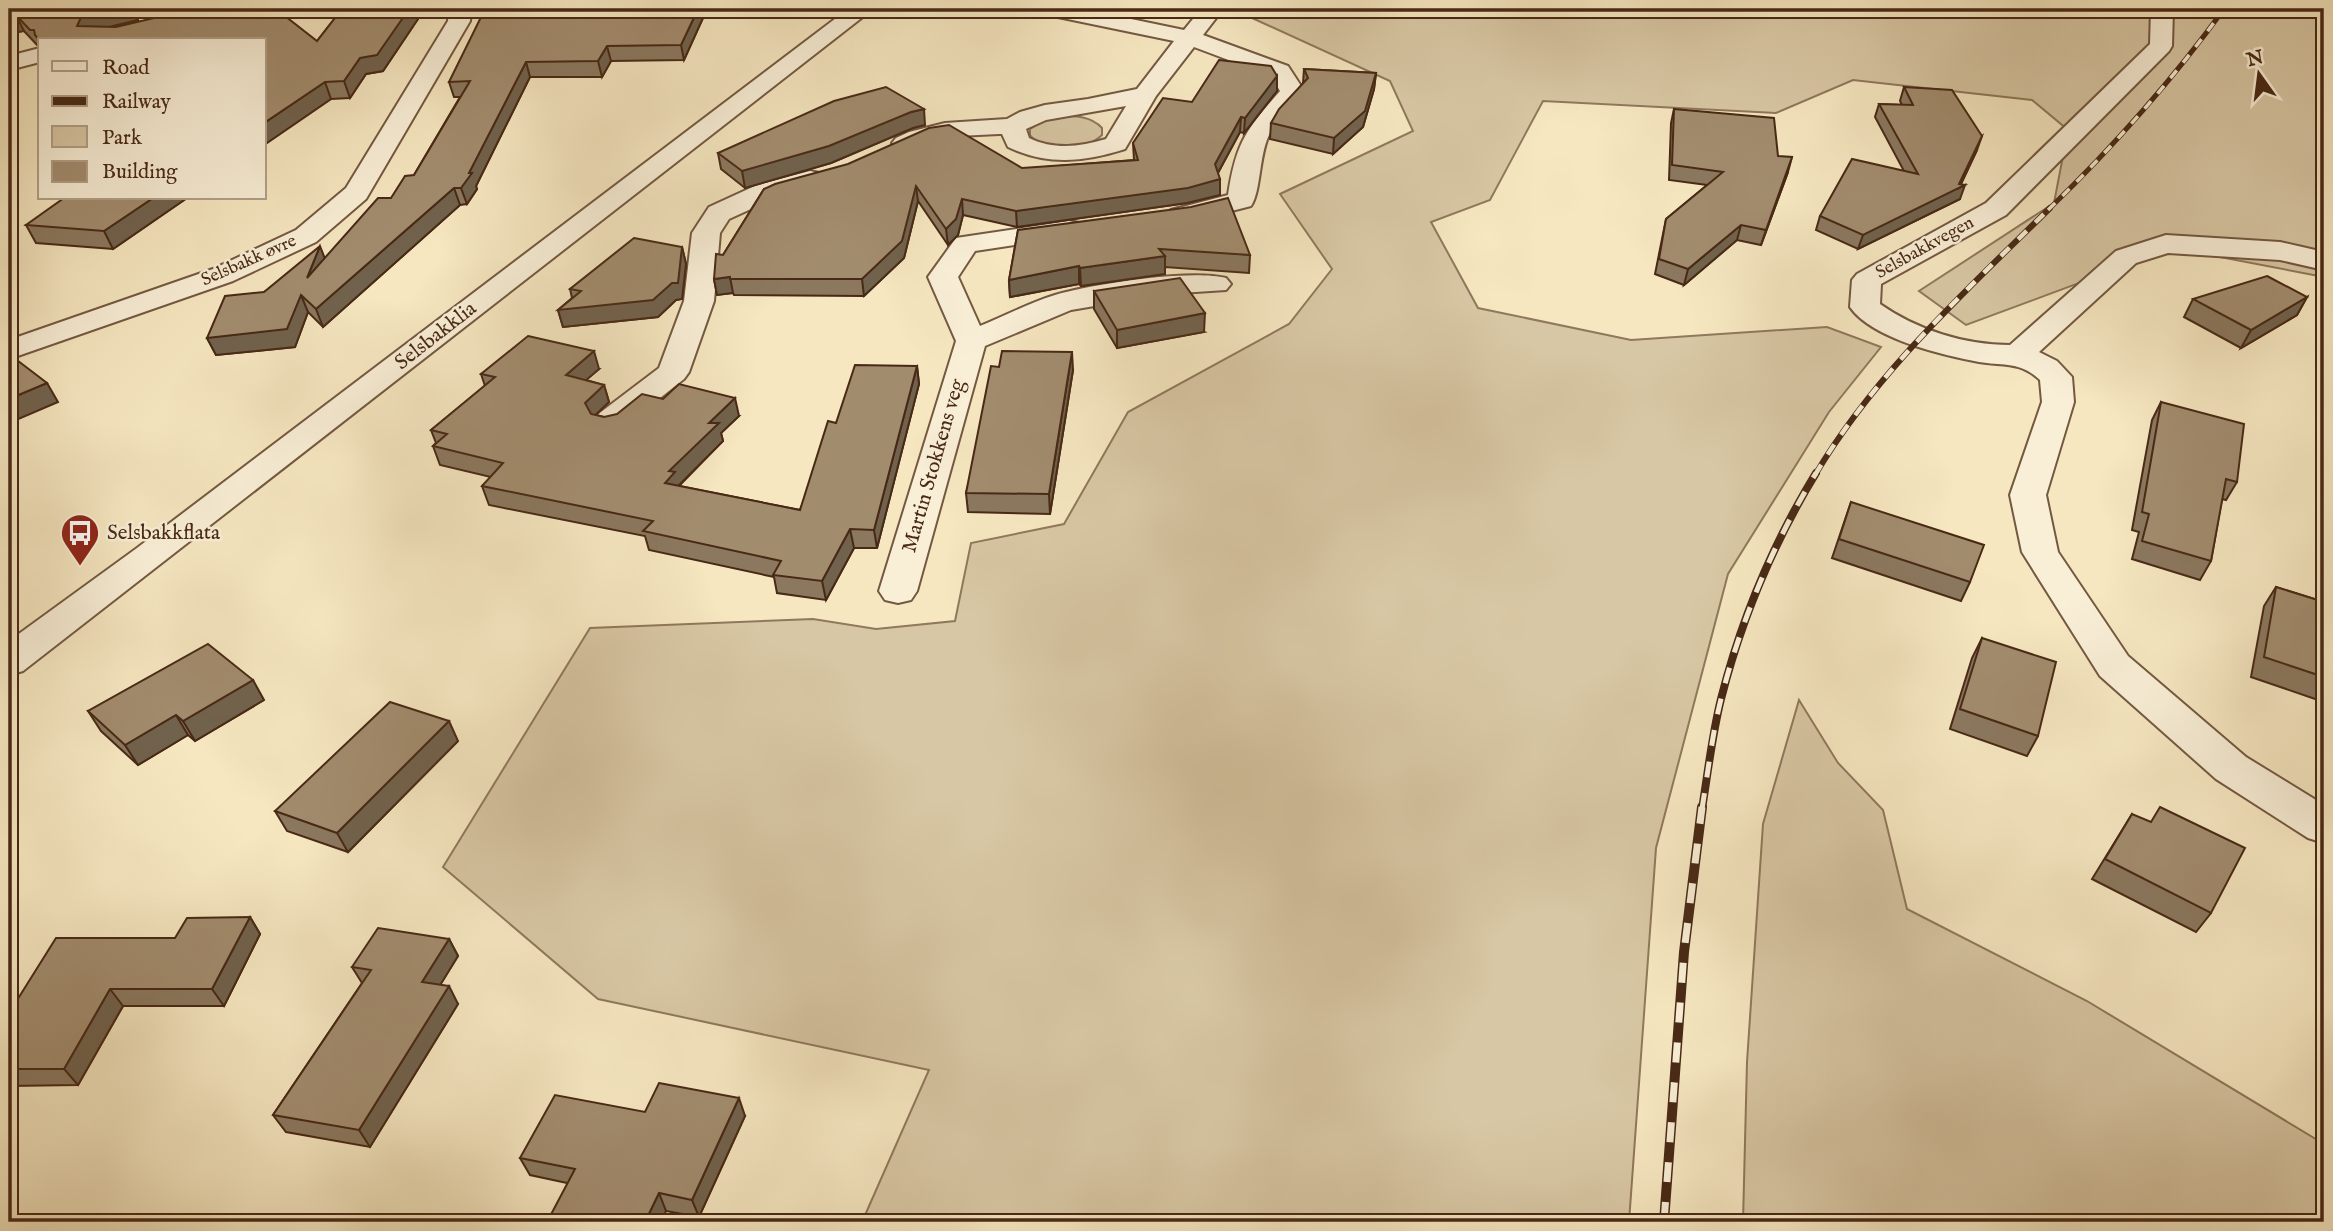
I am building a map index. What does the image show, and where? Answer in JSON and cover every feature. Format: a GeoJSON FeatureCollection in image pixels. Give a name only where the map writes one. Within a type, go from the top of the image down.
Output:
{"type":"FeatureCollection","features":[{"type":"Feature","properties":{"kind":"street","name":"Selsbakk øvre"},"geometry":{"type":"LineString","coordinates":[[9,350],[223,275],[306,236],[356,193],[459,21],[460,9]]}},
{"type":"Feature","properties":{"kind":"street","name":"Selsbakklia"},"geometry":{"type":"LineString","coordinates":[[9,661],[186,529],[862,9]]}},
{"type":"Feature","properties":{"kind":"street"},"geometry":{"type":"LineString","coordinates":[[1053,9],[1190,38],[1280,71],[1293,92],[1257,133],[1245,170],[1241,200],[1190,214],[1149,219]]}},
{"type":"Feature","properties":{"kind":"street"},"geometry":{"type":"LineString","coordinates":[[1013,127],[1017,142],[1032,150],[1058,154],[1090,153],[1116,144],[1145,94],[1212,9]]}},
{"type":"Feature","properties":{"kind":"street","name":"Selsbakkvegen"},"geometry":{"type":"LineString","coordinates":[[2018,354],[1980,353],[1879,318],[1865,307],[1867,280],[1996,209],[2161,46],[2162,9]]}},
{"type":"Feature","properties":{"kind":"street"},"geometry":{"type":"LineString","coordinates":[[9,63],[38,56]]}},
{"type":"Feature","properties":{"kind":"street"},"geometry":{"type":"LineString","coordinates":[[876,155],[923,135],[971,126],[1013,127],[1025,117],[1045,111],[1081,108],[1145,94]]}},
{"type":"Feature","properties":{"kind":"street"},"geometry":{"type":"LineString","coordinates":[[609,422],[673,372],[699,301],[706,233],[719,213],[767,191],[841,171]]}},
{"type":"Feature","properties":{"kind":"street"},"geometry":{"type":"LineString","coordinates":[[1095,226],[966,244],[943,276],[971,341],[1064,302],[1165,285],[1216,284]]}},
{"type":"Feature","properties":{"kind":"street"},"geometry":{"type":"LineString","coordinates":[[2324,261],[2280,251],[2166,244],[2126,257],[2018,354],[2046,368],[2056,377],[2058,402],[2028,495],[2040,552],[2114,666],[2231,768],[2324,826]]}},
{"type":"Feature","properties":{"kind":"street","name":"Martin Stokkens veg"},"geometry":{"type":"LineString","coordinates":[[898,591],[971,341]]}},
{"type":"Feature","properties":{"kind":"green space"},"geometry":{"type":"Polygon","coordinates":[[[1258,9],[2324,9],[2324,277],[2173,248],[1966,325],[1919,291],[2054,203],[2068,130],[2032,100],[1853,80],[1776,113],[1543,101],[1490,200],[1431,222],[1478,308],[1631,340],[1827,327],[1881,347],[1829,412],[1728,574],[1656,848],[1629,1222],[862,1222],[929,1070],[598,999],[443,867],[590,628],[813,619],[876,629],[955,621],[971,543],[1064,524],[1128,412],[1289,324],[1332,269],[1280,194],[1413,131],[1390,81],[1252,18],[1258,9]]]}},
{"type":"Feature","properties":{"kind":"green space"},"geometry":{"type":"Polygon","coordinates":[[[1060,116],[1093,121],[1102,128],[1102,135],[1076,147],[1055,148],[1030,135],[1030,129],[1047,119],[1060,116]]]}},
{"type":"Feature","properties":{"kind":"green space"},"geometry":{"type":"Polygon","coordinates":[[[1799,700],[1838,763],[1883,810],[1907,909],[2087,1001],[2324,1144],[2324,1222],[1743,1222],[1747,1062],[1763,824],[1799,700]]]}},
{"type":"Feature","properties":{"kind":"building"},"geometry":{"type":"Polygon","coordinates":[[[9,9],[115,9],[81,17],[77,26],[116,27],[192,9],[276,9],[317,41],[342,9],[409,9],[377,55],[360,58],[344,81],[325,82],[266,122],[266,38],[38,39],[34,30],[30,30],[16,15],[9,17],[9,9]]]}},
{"type":"Feature","properties":{"kind":"building"},"geometry":{"type":"Polygon","coordinates":[[[485,9],[698,9],[681,45],[607,46],[598,61],[526,62],[469,173],[472,173],[461,188],[454,188],[316,309],[301,295],[287,329],[207,338],[225,296],[264,292],[320,246],[307,278],[378,198],[391,198],[405,176],[414,175],[470,81],[449,82],[485,9]]]}},
{"type":"Feature","properties":{"kind":"building"},"geometry":{"type":"Polygon","coordinates":[[[1219,60],[1271,66],[1277,76],[1245,118],[1241,117],[1215,164],[1220,179],[1188,188],[1016,211],[962,199],[956,219],[946,229],[916,186],[902,241],[862,279],[714,279],[716,254],[723,255],[764,189],[775,184],[848,164],[929,128],[949,125],[1022,168],[1138,160],[1133,143],[1163,98],[1192,102],[1219,60]]]}},
{"type":"Feature","properties":{"kind":"building"},"geometry":{"type":"Polygon","coordinates":[[[1304,69],[1376,73],[1365,111],[1334,138],[1271,123],[1279,109],[1308,78],[1304,69]]]}},
{"type":"Feature","properties":{"kind":"building"},"geometry":{"type":"Polygon","coordinates":[[[886,87],[924,109],[829,146],[742,171],[718,153],[834,101],[886,87]]]}},
{"type":"Feature","properties":{"kind":"building"},"geometry":{"type":"Polygon","coordinates":[[[1904,87],[1952,90],[1982,136],[1959,184],[1965,185],[1863,235],[1820,216],[1852,159],[1918,174],[1879,104],[1913,105],[1904,87]]]}},
{"type":"Feature","properties":{"kind":"building"},"geometry":{"type":"Polygon","coordinates":[[[1674,109],[1774,118],[1778,156],[1792,157],[1766,230],[1741,225],[1688,269],[1659,259],[1666,219],[1723,172],[1672,165],[1674,109]]]}},
{"type":"Feature","properties":{"kind":"building"},"geometry":{"type":"Polygon","coordinates":[[[1228,198],[1250,255],[1159,249],[1165,256],[1080,268],[1079,266],[1009,280],[1018,230],[1191,207],[1228,198]]]}},
{"type":"Feature","properties":{"kind":"building"},"geometry":{"type":"Polygon","coordinates":[[[61,200],[150,200],[104,231],[26,225],[61,200]]]}},
{"type":"Feature","properties":{"kind":"building"},"geometry":{"type":"Polygon","coordinates":[[[634,238],[682,247],[678,283],[672,283],[653,300],[558,310],[581,291],[570,289],[634,238]]]}},
{"type":"Feature","properties":{"kind":"building"},"geometry":{"type":"Polygon","coordinates":[[[2267,276],[2307,297],[2251,330],[2193,299],[2267,276]]]}},
{"type":"Feature","properties":{"kind":"building"},"geometry":{"type":"Polygon","coordinates":[[[1180,278],[1205,313],[1117,330],[1094,291],[1180,278]]]}},
{"type":"Feature","properties":{"kind":"building"},"geometry":{"type":"Polygon","coordinates":[[[528,336],[594,351],[566,375],[604,385],[585,403],[591,414],[604,417],[617,414],[642,394],[663,399],[679,384],[735,398],[709,423],[719,423],[669,471],[675,472],[665,483],[800,510],[828,421],[836,423],[855,365],[917,366],[874,530],[850,529],[822,581],[773,575],[781,561],[643,531],[653,521],[482,486],[503,463],[433,446],[447,434],[431,430],[495,377],[481,374],[528,336]]]}},
{"type":"Feature","properties":{"kind":"building"},"geometry":{"type":"Polygon","coordinates":[[[1002,351],[1072,352],[1049,494],[966,493],[991,366],[999,367],[1002,351]]]}},
{"type":"Feature","properties":{"kind":"building"},"geometry":{"type":"Polygon","coordinates":[[[9,354],[47,383],[9,399],[9,354]]]}},
{"type":"Feature","properties":{"kind":"building"},"geometry":{"type":"Polygon","coordinates":[[[2161,402],[2244,424],[2237,482],[2226,479],[2211,561],[2142,541],[2149,514],[2142,512],[2161,402]]]}},
{"type":"Feature","properties":{"kind":"building"},"geometry":{"type":"Polygon","coordinates":[[[1851,502],[1984,545],[1970,582],[1839,539],[1851,502]]]}},
{"type":"Feature","properties":{"kind":"building"},"geometry":{"type":"Polygon","coordinates":[[[2276,587],[2324,602],[2324,677],[2264,657],[2276,587]]]}},
{"type":"Feature","properties":{"kind":"building"},"geometry":{"type":"Polygon","coordinates":[[[1982,638],[2056,662],[2038,736],[1960,709],[1982,638]]]}},
{"type":"Feature","properties":{"kind":"building"},"geometry":{"type":"Polygon","coordinates":[[[208,644],[253,680],[183,721],[176,715],[125,745],[88,711],[208,644]]]}},
{"type":"Feature","properties":{"kind":"building"},"geometry":{"type":"Polygon","coordinates":[[[390,702],[449,721],[337,833],[275,811],[390,702]]]}},
{"type":"Feature","properties":{"kind":"building"},"geometry":{"type":"Polygon","coordinates":[[[2160,807],[2245,848],[2211,913],[2105,859],[2132,814],[2151,822],[2160,807]]]}},
{"type":"Feature","properties":{"kind":"building"},"geometry":{"type":"Polygon","coordinates":[[[250,917],[212,989],[110,989],[64,1069],[9,1069],[9,1013],[56,938],[175,938],[187,918],[250,917]]]}},
{"type":"Feature","properties":{"kind":"building"},"geometry":{"type":"Polygon","coordinates":[[[378,928],[449,939],[422,982],[449,986],[359,1130],[273,1115],[371,970],[352,967],[378,928]]]}},
{"type":"Feature","properties":{"kind":"building"},"geometry":{"type":"Polygon","coordinates":[[[659,1083],[739,1098],[692,1200],[659,1193],[645,1222],[547,1222],[575,1169],[520,1158],[555,1095],[645,1112],[659,1083]]]}},
{"type":"Feature","properties":{"kind":"railway"},"geometry":{"type":"LineString","coordinates":[[2049,209],[2140,113],[2224,9]]}},
{"type":"Feature","properties":{"kind":"railway"},"geometry":{"type":"LineString","coordinates":[[1815,475],[1839,437],[1894,367],[2049,209]]}},
{"type":"Feature","properties":{"kind":"railway"},"geometry":{"type":"LineString","coordinates":[[1702,809],[1718,713],[1738,640],[1760,582],[1786,526],[1816,473]]}},
{"type":"Feature","properties":{"kind":"railway"},"geometry":{"type":"LineString","coordinates":[[1664,1222],[1684,952],[1702,807]]}},
{"type":"Feature","properties":{"kind":"place","name":"Selsbakkflata"},"geometry":{"type":"Point","coordinates":[80,567]}}]}
